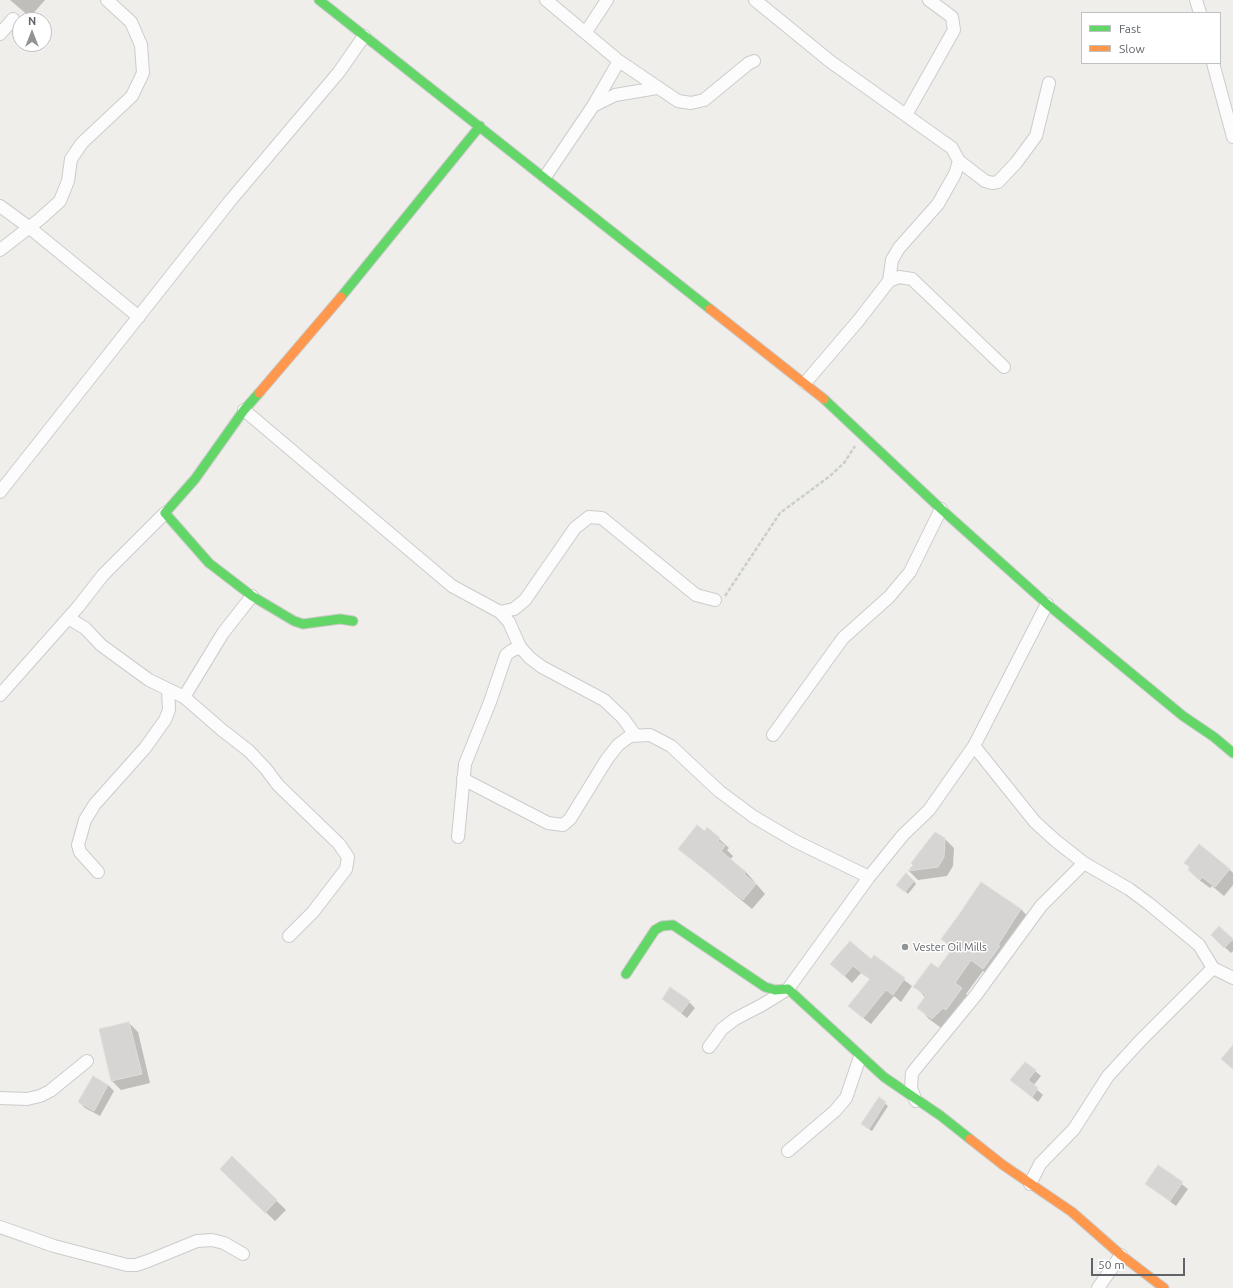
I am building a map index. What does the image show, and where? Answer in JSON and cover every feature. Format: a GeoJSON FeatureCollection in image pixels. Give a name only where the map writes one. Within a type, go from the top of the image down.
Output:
{"type":"FeatureCollection","features":[{"type":"Feature","properties":{"kind":"street"},"geometry":{"type":"LineString","coordinates":[[0,250],[30,228],[60,201],[68,181],[71,159],[82,143],[132,96],[143,73],[140,44],[131,22],[107,0]]}},
{"type":"Feature","properties":{"kind":"street"},"geometry":{"type":"LineString","coordinates":[[319,0],[805,383],[863,434],[941,509],[1048,604],[1183,716],[1214,737],[1233,753]]}},
{"type":"Feature","properties":{"kind":"street"},"geometry":{"type":"LineString","coordinates":[[546,0],[619,61],[678,102],[697,103],[704,100],[749,63],[754,61]]}},
{"type":"Feature","properties":{"kind":"street"},"geometry":{"type":"LineString","coordinates":[[586,32],[607,0]]}},
{"type":"Feature","properties":{"kind":"street"},"geometry":{"type":"LineString","coordinates":[[754,0],[831,62],[952,148],[959,161],[985,181],[992,183],[998,182],[1016,163],[1036,136],[1049,83]]}},
{"type":"Feature","properties":{"kind":"street"},"geometry":{"type":"LineString","coordinates":[[906,115],[954,30],[952,17],[929,0]]}},
{"type":"Feature","properties":{"kind":"street"},"geometry":{"type":"LineString","coordinates":[[1196,0],[1200,12]]}},
{"type":"Feature","properties":{"kind":"street"},"geometry":{"type":"LineString","coordinates":[[0,34],[12,20]]}},
{"type":"Feature","properties":{"kind":"street"},"geometry":{"type":"LineString","coordinates":[[0,492],[230,201],[339,72],[364,36]]}},
{"type":"Feature","properties":{"kind":"street"},"geometry":{"type":"LineString","coordinates":[[545,177],[593,106],[619,61]]}},
{"type":"Feature","properties":{"kind":"street"},"geometry":{"type":"LineString","coordinates":[[1213,64],[1233,137]]}},
{"type":"Feature","properties":{"kind":"street"},"geometry":{"type":"LineString","coordinates":[[593,106],[615,95],[656,88]]}},
{"type":"Feature","properties":{"kind":"street"},"geometry":{"type":"LineString","coordinates":[[0,695],[78,608],[103,575],[165,513],[195,479],[244,410],[338,301],[480,126]]}},
{"type":"Feature","properties":{"kind":"street"},"geometry":{"type":"LineString","coordinates":[[805,383],[858,321],[889,281],[892,260],[899,248],[938,204],[955,174],[959,161]]}},
{"type":"Feature","properties":{"kind":"street"},"geometry":{"type":"LineString","coordinates":[[0,206],[30,228],[139,317]]}},
{"type":"Feature","properties":{"kind":"street"},"geometry":{"type":"LineString","coordinates":[[889,281],[899,277],[912,279],[1004,367]]}},
{"type":"Feature","properties":{"kind":"street"},"geometry":{"type":"LineString","coordinates":[[244,410],[452,586],[500,612],[509,622],[520,647],[542,667],[604,700],[623,718],[635,735]]}},
{"type":"Feature","properties":{"kind":"street"},"geometry":{"type":"LineString","coordinates":[[773,735],[843,638],[889,597],[910,572],[941,509]]}},
{"type":"Feature","properties":{"kind":"street"},"geometry":{"type":"LineString","coordinates":[[165,513],[209,563],[252,596],[303,624],[340,619],[353,621]]}},
{"type":"Feature","properties":{"kind":"street"},"geometry":{"type":"LineString","coordinates":[[500,612],[514,609],[525,600],[575,528],[589,517],[602,518],[696,595],[715,600]]}},
{"type":"Feature","properties":{"kind":"street"},"geometry":{"type":"LineString","coordinates":[[184,696],[224,632],[252,596]]}},
{"type":"Feature","properties":{"kind":"street"},"geometry":{"type":"LineString","coordinates":[[710,1047],[722,1030],[735,1019],[788,989],[869,877],[903,834],[929,810],[974,746],[1048,604]]}},
{"type":"Feature","properties":{"kind":"street"},"geometry":{"type":"LineString","coordinates":[[68,618],[86,628],[101,645],[149,680],[184,696],[222,730],[248,750],[278,785],[339,844],[348,857],[346,869],[313,912],[289,936]]}},
{"type":"Feature","properties":{"kind":"street"},"geometry":{"type":"LineString","coordinates":[[458,837],[465,764],[490,702],[494,686],[506,655],[520,647]]}},
{"type":"Feature","properties":{"kind":"street"},"geometry":{"type":"LineString","coordinates":[[98,872],[80,852],[78,844],[85,820],[96,804],[145,748],[165,720],[169,710],[168,690]]}},
{"type":"Feature","properties":{"kind":"street"},"geometry":{"type":"LineString","coordinates":[[463,779],[548,823],[563,825],[570,819],[586,796],[607,759],[624,739],[635,735],[650,735],[671,746],[719,791],[754,817],[795,841],[869,877]]}},
{"type":"Feature","properties":{"kind":"street"},"geometry":{"type":"LineString","coordinates":[[974,746],[1034,822],[1084,863],[1129,889],[1199,945],[1213,968],[1233,978]]}},
{"type":"Feature","properties":{"kind":"street"},"geometry":{"type":"LineString","coordinates":[[916,1101],[911,1088],[912,1073],[976,995],[1041,906],[1084,863]]}},
{"type":"Feature","properties":{"kind":"street"},"geometry":{"type":"LineString","coordinates":[[626,974],[655,930],[662,926],[673,925],[765,987],[775,990],[788,989],[860,1057],[916,1101],[941,1116],[1030,1184],[1072,1212],[1122,1255],[1164,1288]]}},
{"type":"Feature","properties":{"kind":"street"},"geometry":{"type":"LineString","coordinates":[[1030,1184],[1040,1164],[1074,1129],[1108,1076],[1141,1040],[1213,968]]}},
{"type":"Feature","properties":{"kind":"street"},"geometry":{"type":"LineString","coordinates":[[788,1151],[835,1111],[846,1098],[860,1057]]}},
{"type":"Feature","properties":{"kind":"street"},"geometry":{"type":"LineString","coordinates":[[0,1098],[27,1099],[40,1096],[50,1091],[87,1061]]}},
{"type":"Feature","properties":{"kind":"street"},"geometry":{"type":"LineString","coordinates":[[0,1227],[54,1246],[127,1265],[136,1265],[148,1261],[197,1241],[212,1240],[224,1243],[243,1254]]}},
{"type":"Feature","properties":{"kind":"street"},"geometry":{"type":"LineString","coordinates":[[1098,1288],[1122,1255]]}},
{"type":"Feature","properties":{"kind":"path"},"geometry":{"type":"LineString","coordinates":[[715,600],[725,596],[780,513],[830,476],[844,463],[863,434]]}},
{"type":"Feature","properties":{"kind":"building"},"geometry":{"type":"Polygon","coordinates":[[[697,825],[705,831],[707,827],[720,838],[718,841],[725,846],[721,851],[746,872],[744,874],[756,884],[743,900],[678,849],[697,825]]]}},
{"type":"Feature","properties":{"kind":"building"},"geometry":{"type":"Polygon","coordinates":[[[935,832],[945,838],[944,857],[938,867],[908,871],[913,865],[911,863],[935,832]]]}},
{"type":"Feature","properties":{"kind":"building"},"geometry":{"type":"Polygon","coordinates":[[[1199,844],[1230,869],[1215,887],[1202,877],[1200,880],[1188,870],[1190,867],[1184,863],[1199,844]]]}},
{"type":"Feature","properties":{"kind":"building"},"geometry":{"type":"Polygon","coordinates":[[[906,873],[914,881],[905,892],[896,885],[906,873]]]}},
{"type":"Feature","properties":{"kind":"building"},"geometry":{"type":"Polygon","coordinates":[[[981,882],[1021,909],[998,945],[1000,946],[983,969],[971,960],[955,983],[962,988],[946,1010],[943,1008],[932,1019],[917,1008],[926,995],[913,987],[931,963],[938,968],[953,948],[941,939],[981,882]]]}},
{"type":"Feature","properties":{"kind":"building"},"geometry":{"type":"Polygon","coordinates":[[[1219,926],[1233,939],[1224,948],[1211,935],[1219,926]]]}},
{"type":"Feature","properties":{"kind":"building"},"geometry":{"type":"Polygon","coordinates":[[[850,941],[871,959],[874,955],[905,978],[893,995],[886,990],[863,1018],[848,1006],[870,979],[853,966],[844,976],[830,964],[850,941]]]}},
{"type":"Feature","properties":{"kind":"building"},"geometry":{"type":"Polygon","coordinates":[[[670,987],[690,1001],[681,1013],[662,999],[670,987]]]}},
{"type":"Feature","properties":{"kind":"building"},"geometry":{"type":"Polygon","coordinates":[[[129,1022],[142,1074],[111,1081],[99,1029],[129,1022]]]}},
{"type":"Feature","properties":{"kind":"building"},"geometry":{"type":"Polygon","coordinates":[[[1233,1045],[1233,1069],[1221,1059],[1233,1045]]]}},
{"type":"Feature","properties":{"kind":"building"},"geometry":{"type":"Polygon","coordinates":[[[1025,1062],[1036,1070],[1028,1080],[1038,1088],[1032,1097],[1010,1080],[1025,1062]]]}},
{"type":"Feature","properties":{"kind":"building"},"geometry":{"type":"Polygon","coordinates":[[[93,1076],[108,1085],[94,1111],[78,1102],[93,1076]]]}},
{"type":"Feature","properties":{"kind":"building"},"geometry":{"type":"Polygon","coordinates":[[[879,1097],[886,1102],[869,1129],[861,1124],[879,1097]]]}},
{"type":"Feature","properties":{"kind":"building"},"geometry":{"type":"Polygon","coordinates":[[[232,1156],[277,1200],[265,1213],[220,1169],[232,1156]]]}},
{"type":"Feature","properties":{"kind":"building"},"geometry":{"type":"Polygon","coordinates":[[[1158,1165],[1183,1182],[1170,1201],[1145,1184],[1158,1165]]]}},
{"type":"Feature","properties":{"kind":"traffic: fast"},"geometry":{"type":"LineString","coordinates":[[319,0],[710,309]]}},
{"type":"Feature","properties":{"kind":"traffic: fast"},"geometry":{"type":"LineString","coordinates":[[341,297],[480,126]]}},
{"type":"Feature","properties":{"kind":"traffic: fast"},"geometry":{"type":"LineString","coordinates":[[259,393],[244,410],[195,479],[165,513],[209,563],[252,596],[294,621],[303,624],[340,619],[353,621]]}},
{"type":"Feature","properties":{"kind":"traffic: fast"},"geometry":{"type":"LineString","coordinates":[[824,399],[941,509],[1047,604],[1183,716],[1214,737],[1233,753]]}},
{"type":"Feature","properties":{"kind":"traffic: fast"},"geometry":{"type":"LineString","coordinates":[[626,974],[655,930],[662,926],[673,925],[765,987],[775,990],[788,989],[884,1077],[941,1116],[970,1139]]}},
{"type":"Feature","properties":{"kind":"traffic: slow"},"geometry":{"type":"LineString","coordinates":[[259,393],[341,297]]}},
{"type":"Feature","properties":{"kind":"traffic: slow"},"geometry":{"type":"LineString","coordinates":[[710,309],[824,399]]}},
{"type":"Feature","properties":{"kind":"traffic: slow"},"geometry":{"type":"LineString","coordinates":[[970,1139],[1003,1165],[1072,1212],[1121,1255],[1164,1288]]}},
{"type":"Feature","properties":{"kind":"place","name":"Vester Oil Mills"},"geometry":{"type":"Point","coordinates":[905,947]}}]}
